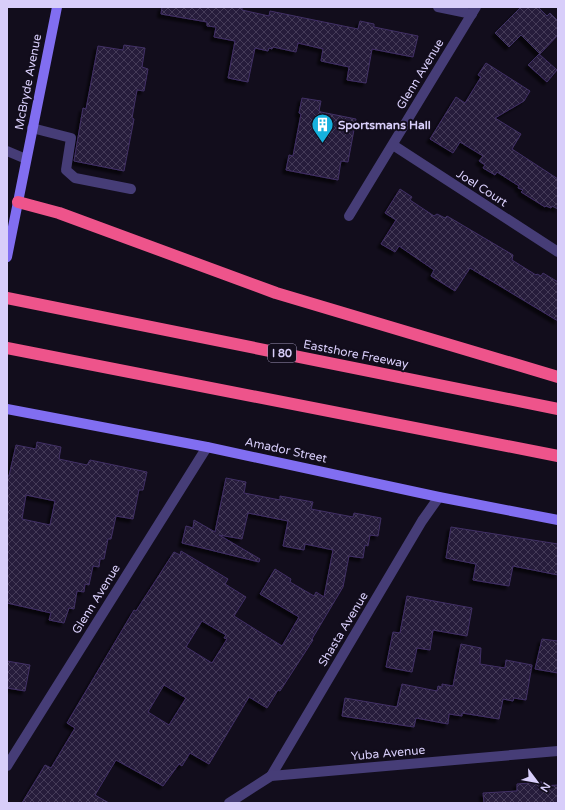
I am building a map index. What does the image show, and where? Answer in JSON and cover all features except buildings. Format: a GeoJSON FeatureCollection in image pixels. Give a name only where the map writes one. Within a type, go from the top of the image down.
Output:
{"type":"FeatureCollection","features":[{"type":"Feature","properties":{"kind":"highway"},"geometry":{"type":"LineString","coordinates":[[18,202],[59,213],[276,293],[558,377]]}},
{"type":"Feature","properties":{"kind":"highway","name":"Eastshore Freeway"},"geometry":{"type":"LineString","coordinates":[[7,298],[558,409]]}},
{"type":"Feature","properties":{"kind":"highway"},"geometry":{"type":"LineString","coordinates":[[7,348],[558,456]]}},
{"type":"Feature","properties":{"kind":"street","name":"McBryde Avenue"},"geometry":{"type":"LineString","coordinates":[[7,257],[57,7]]}},
{"type":"Feature","properties":{"kind":"street"},"geometry":{"type":"LineString","coordinates":[[438,7],[474,10]]}},
{"type":"Feature","properties":{"kind":"street","name":"Glenn Avenue"},"geometry":{"type":"LineString","coordinates":[[349,216],[474,10]]}},
{"type":"Feature","properties":{"kind":"street"},"geometry":{"type":"LineString","coordinates":[[32,128],[71,138],[66,170],[75,178],[131,189]]}},
{"type":"Feature","properties":{"kind":"street","name":"Joel Court"},"geometry":{"type":"LineString","coordinates":[[393,145],[558,252]]}},
{"type":"Feature","properties":{"kind":"street"},"geometry":{"type":"LineString","coordinates":[[7,150],[26,159]]}},
{"type":"Feature","properties":{"kind":"street","name":"Amador Street"},"geometry":{"type":"LineString","coordinates":[[7,409],[207,447],[439,497],[558,520]]}},
{"type":"Feature","properties":{"kind":"street","name":"Glenn Avenue"},"geometry":{"type":"LineString","coordinates":[[7,766],[207,447]]}},
{"type":"Feature","properties":{"kind":"street","name":"Shasta Avenue"},"geometry":{"type":"LineString","coordinates":[[271,776],[422,521],[439,497]]}},
{"type":"Feature","properties":{"kind":"street","name":"Yuba Avenue"},"geometry":{"type":"LineString","coordinates":[[229,803],[271,776],[558,751]]}},
{"type":"Feature","properties":{"kind":"place","name":"Sportsmans Hall"},"geometry":{"type":"Point","coordinates":[323,144]}}]}
